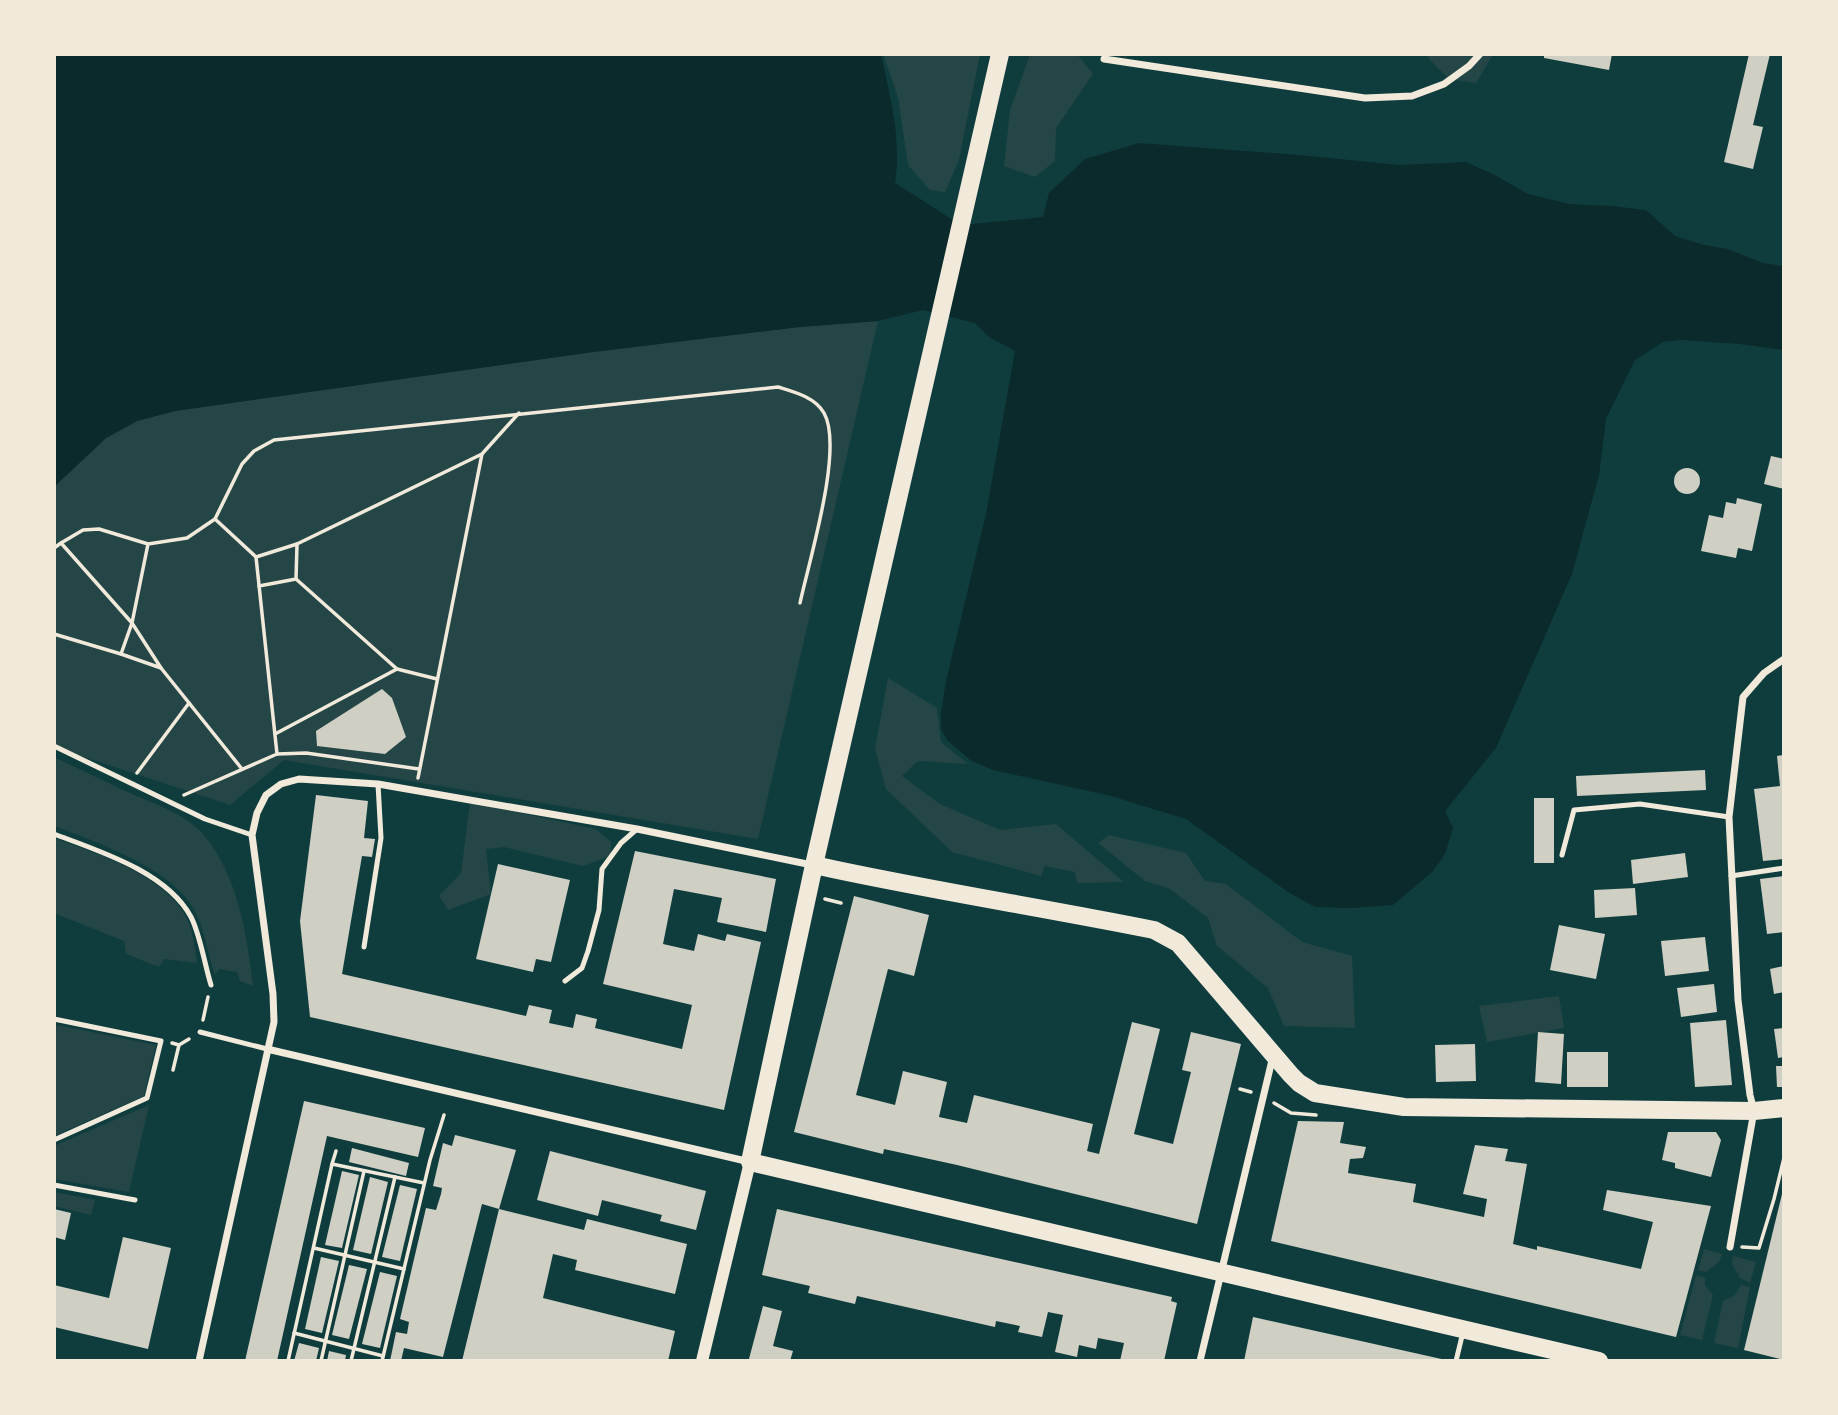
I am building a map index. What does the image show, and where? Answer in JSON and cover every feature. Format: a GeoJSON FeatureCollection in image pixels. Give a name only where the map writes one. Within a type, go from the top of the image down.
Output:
{"type":"FeatureCollection","features":[{"type":"Feature","properties":{"kind":"main road"},"geometry":{"type":"LineString","coordinates":[[1000,54],[814,865],[750,1162],[1599,1361]]}},
{"type":"Feature","properties":{"kind":"main road"},"geometry":{"type":"LineString","coordinates":[[814,865],[911,887],[1056,910],[1154,930],[1165,935],[1178,943],[1299,1083],[1315,1093],[1404,1107],[1754,1111],[1784,1108]]}},
{"type":"Feature","properties":{"kind":"street"},"geometry":{"type":"LineString","coordinates":[[1104,59],[1365,98],[1412,96],[1444,84],[1469,66],[1480,54]]}},
{"type":"Feature","properties":{"kind":"street"},"geometry":{"type":"LineString","coordinates":[[1730,1247],[1754,1111],[1738,1000],[1729,817],[1743,697],[1763,673],[1784,659]]}},
{"type":"Feature","properties":{"kind":"street"},"geometry":{"type":"LineString","coordinates":[[199,1361],[274,1022],[273,994],[252,835],[257,813],[266,796],[281,784],[299,779],[379,784],[636,829],[814,865]]}},
{"type":"Feature","properties":{"kind":"street"},"geometry":{"type":"LineString","coordinates":[[267,1049],[750,1162],[702,1361]]}},
{"type":"Feature","properties":{"kind":"street"},"geometry":{"type":"LineString","coordinates":[[1200,1361],[1273,1055]]}},
{"type":"Feature","properties":{"kind":"lane"},"geometry":{"type":"LineString","coordinates":[[54,746],[205,819],[252,835]]}},
{"type":"Feature","properties":{"kind":"lane"},"geometry":{"type":"LineString","coordinates":[[364,947],[381,838],[379,784]]}},
{"type":"Feature","properties":{"kind":"lane"},"geometry":{"type":"LineString","coordinates":[[1562,855],[1574,810],[1640,804],[1729,817]]}},
{"type":"Feature","properties":{"kind":"lane"},"geometry":{"type":"LineString","coordinates":[[565,981],[582,968],[588,951],[598,910],[602,869],[621,843],[636,829]]}},
{"type":"Feature","properties":{"kind":"lane"},"geometry":{"type":"LineString","coordinates":[[54,834],[127,864],[170,890],[192,920],[211,985]]}},
{"type":"Feature","properties":{"kind":"lane"},"geometry":{"type":"LineString","coordinates":[[1731,876],[1784,868]]}},
{"type":"Feature","properties":{"kind":"lane"},"geometry":{"type":"LineString","coordinates":[[54,1018],[161,1041],[147,1098],[54,1140]]}},
{"type":"Feature","properties":{"kind":"lane"},"geometry":{"type":"LineString","coordinates":[[200,1032],[267,1049]]}},
{"type":"Feature","properties":{"kind":"lane"},"geometry":{"type":"LineString","coordinates":[[54,1185],[135,1200]]}},
{"type":"Feature","properties":{"kind":"lane"},"geometry":{"type":"LineString","coordinates":[[1456,1361],[1463,1329]]}},
{"type":"Feature","properties":{"kind":"path"},"geometry":{"type":"LineString","coordinates":[[54,548],[83,530],[99,529],[148,544],[187,538],[215,519],[242,464],[254,451],[274,440],[778,387],[804,395],[824,411],[832,435],[830,467],[800,603]]}},
{"type":"Feature","properties":{"kind":"path"},"geometry":{"type":"LineString","coordinates":[[256,557],[297,544],[482,454],[519,413]]}},
{"type":"Feature","properties":{"kind":"path"},"geometry":{"type":"LineString","coordinates":[[415,790],[482,454]]}},
{"type":"Feature","properties":{"kind":"path"},"geometry":{"type":"LineString","coordinates":[[215,519],[256,557],[277,754]]}},
{"type":"Feature","properties":{"kind":"path"},"geometry":{"type":"LineString","coordinates":[[61,543],[132,623],[161,668],[242,769]]}},
{"type":"Feature","properties":{"kind":"path"},"geometry":{"type":"LineString","coordinates":[[121,654],[132,623],[148,544]]}},
{"type":"Feature","properties":{"kind":"path"},"geometry":{"type":"LineString","coordinates":[[296,579],[297,544]]}},
{"type":"Feature","properties":{"kind":"path"},"geometry":{"type":"LineString","coordinates":[[296,579],[397,668],[437,679]]}},
{"type":"Feature","properties":{"kind":"path"},"geometry":{"type":"LineString","coordinates":[[259,586],[296,579]]}},
{"type":"Feature","properties":{"kind":"path"},"geometry":{"type":"LineString","coordinates":[[54,634],[161,668]]}},
{"type":"Feature","properties":{"kind":"path"},"geometry":{"type":"LineString","coordinates":[[275,734],[397,668]]}},
{"type":"Feature","properties":{"kind":"path"},"geometry":{"type":"LineString","coordinates":[[130,783],[189,703]]}},
{"type":"Feature","properties":{"kind":"path"},"geometry":{"type":"LineString","coordinates":[[169,802],[277,754],[306,753],[419,769]]}},
{"type":"Feature","properties":{"kind":"path"},"geometry":{"type":"LineString","coordinates":[[200,1032],[211,985]]}},
{"type":"Feature","properties":{"kind":"path"},"geometry":{"type":"LineString","coordinates":[[1240,1089],[1263,1096],[1291,1113],[1323,1115]]}},
{"type":"Feature","properties":{"kind":"path"},"geometry":{"type":"LineString","coordinates":[[294,1333],[383,1359],[424,1183],[444,1115]]}},
{"type":"Feature","properties":{"kind":"path"},"geometry":{"type":"LineString","coordinates":[[288,1361],[336,1151]]}},
{"type":"Feature","properties":{"kind":"path"},"geometry":{"type":"LineString","coordinates":[[1730,1247],[1759,1248],[1784,1158]]}},
{"type":"Feature","properties":{"kind":"path"},"geometry":{"type":"LineString","coordinates":[[332,1164],[424,1183]]}},
{"type":"Feature","properties":{"kind":"path"},"geometry":{"type":"LineString","coordinates":[[321,1361],[365,1171]]}},
{"type":"Feature","properties":{"kind":"path"},"geometry":{"type":"LineString","coordinates":[[351,1361],[396,1177]]}},
{"type":"Feature","properties":{"kind":"path"},"geometry":{"type":"LineString","coordinates":[[314,1248],[405,1269]]}},
{"type":"Feature","properties":{"kind":"shaded area"},"geometry":{"type":"Polygon","coordinates":[[[54,54],[881,54],[896,135],[895,183],[961,225],[1043,217],[1049,193],[1085,159],[1139,143],[1399,165],[1466,162],[1528,194],[1570,204],[1646,210],[1675,236],[1728,249],[1763,263],[1784,266],[1784,350],[1682,340],[1663,342],[1635,360],[1606,419],[1599,475],[1572,574],[1496,748],[1445,811],[1453,828],[1445,854],[1433,871],[1393,905],[1315,907],[1288,892],[1186,819],[1111,796],[993,770],[970,760],[947,740],[941,729],[946,681],[986,514],[1015,351],[989,337],[975,323],[923,310],[878,321],[800,327],[593,352],[175,411],[137,421],[106,438],[54,487],[54,54]]]}},
{"type":"Feature","properties":{"kind":"shaded area"},"geometry":{"type":"Polygon","coordinates":[[[883,54],[980,54],[959,160],[945,192],[930,190],[908,165],[898,97],[883,54]]]}},
{"type":"Feature","properties":{"kind":"shaded area"},"geometry":{"type":"Polygon","coordinates":[[[1030,54],[1077,54],[1093,74],[1056,128],[1055,161],[1035,177],[1004,166],[1010,110],[1030,54]]]}},
{"type":"Feature","properties":{"kind":"shaded area"},"geometry":{"type":"Polygon","coordinates":[[[1430,54],[1492,56],[1476,83],[1449,79],[1428,58],[1430,54]]]}},
{"type":"Feature","properties":{"kind":"shaded area"},"geometry":{"type":"Polygon","coordinates":[[[878,321],[758,839],[284,760],[230,805],[54,747],[54,487],[106,438],[137,421],[175,411],[593,352],[800,327],[878,321]]]}},
{"type":"Feature","properties":{"kind":"shaded area"},"geometry":{"type":"Polygon","coordinates":[[[888,678],[937,708],[941,742],[968,764],[918,761],[902,776],[940,804],[1000,830],[1056,824],[1124,882],[1077,883],[1075,872],[1045,866],[1041,876],[952,852],[886,789],[875,748],[888,678]]]}},
{"type":"Feature","properties":{"kind":"shaded area"},"geometry":{"type":"Polygon","coordinates":[[[54,757],[176,814],[203,834],[215,850],[233,887],[244,926],[253,986],[240,981],[237,972],[219,969],[215,975],[193,908],[183,894],[168,881],[131,858],[54,826],[54,757]]]}},
{"type":"Feature","properties":{"kind":"shaded area"},"geometry":{"type":"Polygon","coordinates":[[[470,802],[596,829],[611,842],[611,856],[583,866],[504,847],[486,849],[491,894],[448,910],[439,896],[461,873],[470,802]]]}},
{"type":"Feature","properties":{"kind":"shaded area"},"geometry":{"type":"Polygon","coordinates":[[[1109,835],[1186,853],[1205,881],[1226,884],[1302,942],[1352,956],[1355,1028],[1284,1026],[1268,988],[1217,946],[1208,918],[1170,889],[1145,881],[1098,843],[1109,835]]]}},
{"type":"Feature","properties":{"kind":"shaded area"},"geometry":{"type":"Polygon","coordinates":[[[54,838],[127,867],[161,888],[185,915],[192,933],[197,963],[164,959],[159,967],[126,954],[124,941],[54,913],[54,838]]]}},
{"type":"Feature","properties":{"kind":"shaded area"},"geometry":{"type":"Polygon","coordinates":[[[1559,996],[1564,1028],[1487,1042],[1479,1006],[1559,996]]]}},
{"type":"Feature","properties":{"kind":"shaded area"},"geometry":{"type":"Polygon","coordinates":[[[57,1025],[156,1045],[144,1096],[54,1136],[54,1034],[57,1025]]]}},
{"type":"Feature","properties":{"kind":"shaded area"},"geometry":{"type":"Polygon","coordinates":[[[149,1105],[129,1192],[54,1179],[54,1146],[149,1105]]]}},
{"type":"Feature","properties":{"kind":"shaded area"},"geometry":{"type":"Polygon","coordinates":[[[54,1192],[95,1200],[91,1215],[54,1206],[54,1192]]]}},
{"type":"Feature","properties":{"kind":"shaded area"},"geometry":{"type":"Polygon","coordinates":[[[1704,1249],[1722,1254],[1719,1262],[1706,1272],[1698,1270],[1704,1249]]]}},
{"type":"Feature","properties":{"kind":"shaded area"},"geometry":{"type":"Polygon","coordinates":[[[1733,1256],[1756,1262],[1750,1283],[1740,1278],[1732,1264],[1733,1256]]]}},
{"type":"Feature","properties":{"kind":"shaded area"},"geometry":{"type":"Polygon","coordinates":[[[1696,1275],[1705,1278],[1705,1285],[1713,1295],[1702,1340],[1680,1335],[1696,1275]]]}},
{"type":"Feature","properties":{"kind":"shaded area"},"geometry":{"type":"Polygon","coordinates":[[[1741,1285],[1750,1287],[1738,1348],[1714,1343],[1723,1301],[1735,1295],[1741,1285]]]}},
{"type":"Feature","properties":{"kind":"building"},"geometry":{"type":"Polygon","coordinates":[[[1544,54],[1612,54],[1609,70],[1544,58],[1544,54]]]}},
{"type":"Feature","properties":{"kind":"building"},"geometry":{"type":"Polygon","coordinates":[[[1749,54],[1770,54],[1753,125],[1763,127],[1753,169],[1724,162],[1749,54]]]}},
{"type":"Feature","properties":{"kind":"building"},"geometry":{"type":"Polygon","coordinates":[[[1771,456],[1784,459],[1784,489],[1764,484],[1771,456]]]}},
{"type":"Feature","properties":{"kind":"building"},"geometry":{"type":"Polygon","coordinates":[[[1687,468],[1697,471],[1700,481],[1697,491],[1687,494],[1677,491],[1674,481],[1677,471],[1687,468]]]}},
{"type":"Feature","properties":{"kind":"building"},"geometry":{"type":"Polygon","coordinates":[[[1737,498],[1762,504],[1752,551],[1738,548],[1736,558],[1701,551],[1709,515],[1723,518],[1726,502],[1736,504],[1737,498]]]}},
{"type":"Feature","properties":{"kind":"building"},"geometry":{"type":"Polygon","coordinates":[[[382,689],[392,698],[406,737],[385,754],[317,746],[316,731],[382,689]]]}},
{"type":"Feature","properties":{"kind":"building"},"geometry":{"type":"Polygon","coordinates":[[[1784,755],[1784,859],[1763,861],[1754,789],[1780,786],[1777,756],[1784,755]]]}},
{"type":"Feature","properties":{"kind":"building"},"geometry":{"type":"Polygon","coordinates":[[[1705,770],[1706,790],[1577,796],[1576,776],[1705,770]]]}},
{"type":"Feature","properties":{"kind":"building"},"geometry":{"type":"Polygon","coordinates":[[[316,795],[368,801],[364,838],[375,839],[372,857],[362,856],[342,974],[526,1016],[529,1005],[552,1010],[549,1023],[573,1028],[576,1014],[597,1019],[595,1028],[682,1049],[692,1005],[603,984],[635,851],[776,879],[766,932],[717,922],[722,898],[674,889],[663,944],[694,951],[698,934],[725,941],[727,934],[761,942],[724,1110],[310,1017],[300,921],[316,795]]]}},
{"type":"Feature","properties":{"kind":"building"},"geometry":{"type":"Polygon","coordinates":[[[1534,798],[1554,798],[1554,863],[1534,863],[1534,798]]]}},
{"type":"Feature","properties":{"kind":"building"},"geometry":{"type":"Polygon","coordinates":[[[1685,853],[1688,877],[1633,884],[1631,860],[1685,853]]]}},
{"type":"Feature","properties":{"kind":"building"},"geometry":{"type":"Polygon","coordinates":[[[498,864],[570,880],[551,962],[536,959],[533,972],[476,959],[498,864]]]}},
{"type":"Feature","properties":{"kind":"building"},"geometry":{"type":"Polygon","coordinates":[[[1784,876],[1784,932],[1767,934],[1760,879],[1784,876]]]}},
{"type":"Feature","properties":{"kind":"building"},"geometry":{"type":"Polygon","coordinates":[[[1635,888],[1637,915],[1595,918],[1594,890],[1635,888]]]}},
{"type":"Feature","properties":{"kind":"building"},"geometry":{"type":"Polygon","coordinates":[[[854,896],[929,915],[914,976],[888,969],[856,1095],[895,1105],[903,1071],[947,1082],[939,1117],[967,1123],[974,1095],[1093,1124],[1087,1151],[1099,1154],[1132,1022],[1160,1029],[1134,1134],[1173,1144],[1191,1072],[1182,1070],[1191,1032],[1241,1044],[1197,1224],[957,1165],[884,1149],[883,1154],[794,1132],[854,896]]]}},
{"type":"Feature","properties":{"kind":"building"},"geometry":{"type":"Polygon","coordinates":[[[1559,925],[1605,934],[1596,979],[1550,970],[1559,925]]]}},
{"type":"Feature","properties":{"kind":"building"},"geometry":{"type":"Polygon","coordinates":[[[1705,937],[1709,971],[1665,976],[1661,941],[1705,937]]]}},
{"type":"Feature","properties":{"kind":"building"},"geometry":{"type":"Polygon","coordinates":[[[1784,966],[1784,992],[1774,994],[1770,969],[1784,966]]]}},
{"type":"Feature","properties":{"kind":"building"},"geometry":{"type":"Polygon","coordinates":[[[1714,984],[1717,1012],[1681,1017],[1677,988],[1714,984]]]}},
{"type":"Feature","properties":{"kind":"building"},"geometry":{"type":"Polygon","coordinates":[[[1726,1020],[1732,1085],[1695,1087],[1690,1023],[1726,1020]]]}},
{"type":"Feature","properties":{"kind":"building"},"geometry":{"type":"Polygon","coordinates":[[[1784,1028],[1784,1057],[1778,1058],[1774,1029],[1784,1028]]]}},
{"type":"Feature","properties":{"kind":"building"},"geometry":{"type":"Polygon","coordinates":[[[1538,1032],[1564,1034],[1561,1084],[1535,1082],[1538,1032]]]}},
{"type":"Feature","properties":{"kind":"building"},"geometry":{"type":"Polygon","coordinates":[[[1475,1044],[1476,1081],[1436,1082],[1435,1045],[1475,1044]]]}},
{"type":"Feature","properties":{"kind":"building"},"geometry":{"type":"Polygon","coordinates":[[[1567,1052],[1608,1052],[1608,1087],[1567,1087],[1567,1052]]]}},
{"type":"Feature","properties":{"kind":"building"},"geometry":{"type":"Polygon","coordinates":[[[1776,1066],[1784,1066],[1784,1087],[1777,1087],[1776,1066]]]}},
{"type":"Feature","properties":{"kind":"building"},"geometry":{"type":"Polygon","coordinates":[[[304,1101],[425,1128],[418,1157],[327,1136],[277,1361],[245,1361],[304,1101]]]}},
{"type":"Feature","properties":{"kind":"building"},"geometry":{"type":"Polygon","coordinates":[[[1298,1121],[1344,1122],[1340,1143],[1366,1147],[1363,1158],[1350,1159],[1348,1173],[1416,1184],[1413,1202],[1484,1217],[1487,1199],[1463,1194],[1475,1145],[1508,1149],[1505,1161],[1527,1164],[1513,1244],[1537,1250],[1537,1246],[1641,1269],[1653,1222],[1603,1210],[1607,1190],[1711,1206],[1676,1337],[1271,1241],[1298,1121]]]}},
{"type":"Feature","properties":{"kind":"building"},"geometry":{"type":"Polygon","coordinates":[[[1668,1132],[1716,1132],[1721,1140],[1711,1177],[1675,1168],[1675,1163],[1662,1160],[1668,1132]]]}},
{"type":"Feature","properties":{"kind":"building"},"geometry":{"type":"Polygon","coordinates":[[[455,1135],[516,1150],[499,1209],[482,1204],[443,1357],[404,1348],[401,1361],[390,1361],[396,1332],[407,1334],[409,1322],[400,1319],[426,1208],[436,1210],[441,1194],[442,1188],[433,1186],[443,1143],[452,1146],[455,1135]]]}},
{"type":"Feature","properties":{"kind":"building"},"geometry":{"type":"Polygon","coordinates":[[[352,1148],[409,1163],[406,1176],[349,1162],[352,1148]]]}},
{"type":"Feature","properties":{"kind":"building"},"geometry":{"type":"Polygon","coordinates":[[[550,1151],[706,1191],[696,1230],[660,1221],[662,1215],[602,1200],[598,1216],[537,1200],[550,1151]]]}},
{"type":"Feature","properties":{"kind":"building"},"geometry":{"type":"Polygon","coordinates":[[[342,1171],[359,1175],[342,1248],[325,1245],[342,1171]]]}},
{"type":"Feature","properties":{"kind":"building"},"geometry":{"type":"Polygon","coordinates":[[[370,1177],[388,1182],[371,1254],[353,1250],[370,1177]]]}},
{"type":"Feature","properties":{"kind":"building"},"geometry":{"type":"Polygon","coordinates":[[[400,1185],[417,1189],[400,1261],[382,1257],[400,1185]]]}},
{"type":"Feature","properties":{"kind":"building"},"geometry":{"type":"Polygon","coordinates":[[[1784,1190],[1784,1360],[1744,1350],[1784,1190]]]}},
{"type":"Feature","properties":{"kind":"building"},"geometry":{"type":"Polygon","coordinates":[[[54,1209],[71,1213],[65,1240],[54,1237],[54,1209]]]}},
{"type":"Feature","properties":{"kind":"building"},"geometry":{"type":"Polygon","coordinates":[[[499,1209],[584,1230],[587,1219],[687,1244],[675,1294],[575,1270],[577,1260],[553,1254],[543,1298],[675,1331],[668,1361],[462,1361],[499,1209]]]}},
{"type":"Feature","properties":{"kind":"building"},"geometry":{"type":"Polygon","coordinates":[[[777,1209],[1172,1297],[1171,1301],[1177,1303],[1164,1361],[1120,1361],[1124,1343],[1098,1338],[1096,1349],[1079,1345],[1077,1357],[1055,1352],[1063,1315],[1048,1312],[1042,1337],[1018,1332],[1020,1326],[996,1321],[995,1327],[857,1296],[855,1304],[808,1293],[810,1286],[762,1275],[777,1209]]]}},
{"type":"Feature","properties":{"kind":"building"},"geometry":{"type":"Polygon","coordinates":[[[123,1237],[171,1248],[148,1349],[54,1327],[54,1285],[109,1298],[123,1237]]]}},
{"type":"Feature","properties":{"kind":"building"},"geometry":{"type":"Polygon","coordinates":[[[321,1257],[339,1261],[322,1333],[305,1329],[321,1257]]]}},
{"type":"Feature","properties":{"kind":"building"},"geometry":{"type":"Polygon","coordinates":[[[349,1265],[367,1269],[349,1339],[332,1335],[349,1265]]]}},
{"type":"Feature","properties":{"kind":"building"},"geometry":{"type":"Polygon","coordinates":[[[380,1272],[397,1276],[380,1348],[362,1344],[380,1272]]]}},
{"type":"Feature","properties":{"kind":"building"},"geometry":{"type":"Polygon","coordinates":[[[763,1306],[782,1311],[773,1346],[793,1351],[790,1361],[749,1359],[763,1306]]]}},
{"type":"Feature","properties":{"kind":"building"},"geometry":{"type":"Polygon","coordinates":[[[1253,1317],[1446,1360],[1446,1361],[1244,1361],[1253,1317]]]}},
{"type":"Feature","properties":{"kind":"building"},"geometry":{"type":"Polygon","coordinates":[[[299,1343],[319,1348],[316,1361],[294,1361],[299,1343]]]}},
{"type":"Feature","properties":{"kind":"building"},"geometry":{"type":"Polygon","coordinates":[[[329,1351],[346,1355],[345,1361],[327,1361],[329,1351]]]}}]}
